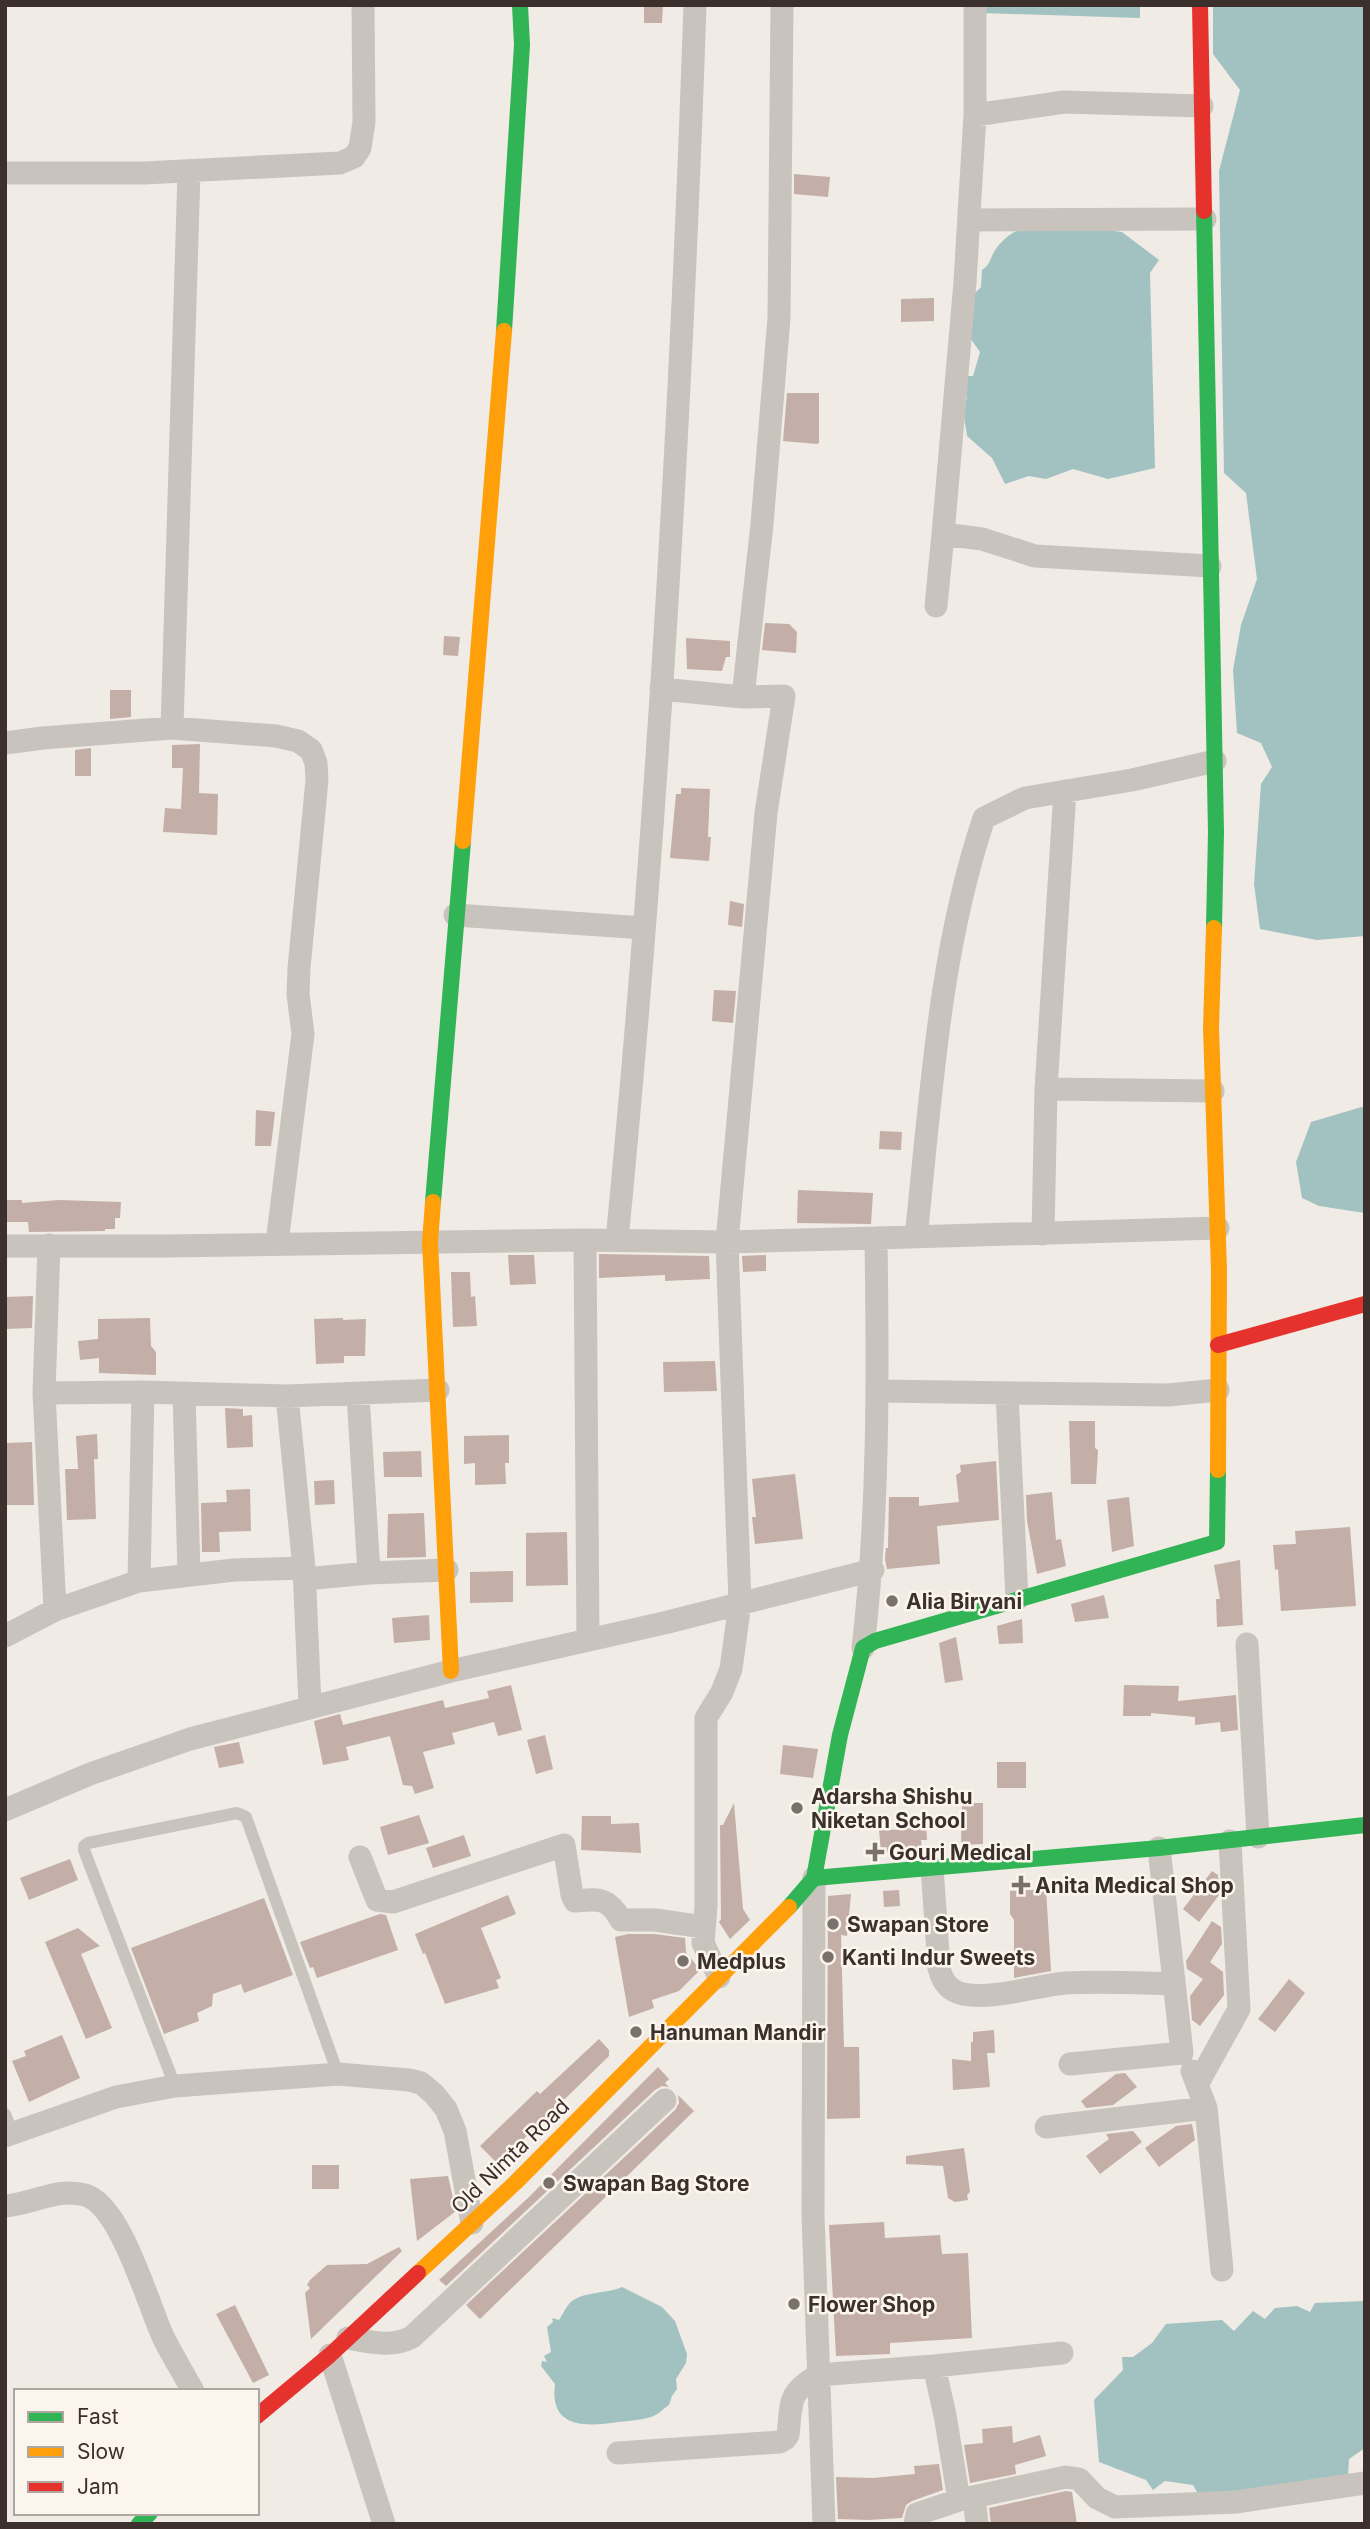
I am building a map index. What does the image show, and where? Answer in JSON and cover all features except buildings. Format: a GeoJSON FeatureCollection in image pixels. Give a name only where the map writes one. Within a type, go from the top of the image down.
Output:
{"type":"FeatureCollection","features":[{"type":"Feature","properties":{"kind":"street"},"geometry":{"type":"LineString","coordinates":[[5,173],[188,172],[340,163],[354,157],[360,148],[364,122],[363,5]]}},
{"type":"Feature","properties":{"kind":"street"},"geometry":{"type":"LineString","coordinates":[[451,1671],[430,1242],[510,257],[522,45],[520,5]]}},
{"type":"Feature","properties":{"kind":"street"},"geometry":{"type":"LineString","coordinates":[[617,1240],[636,1049],[676,472],[695,5]]}},
{"type":"Feature","properties":{"kind":"street"},"geometry":{"type":"LineString","coordinates":[[743,697],[762,524],[779,318],[782,5]]}},
{"type":"Feature","properties":{"kind":"street"},"geometry":{"type":"LineString","coordinates":[[936,606],[969,220],[975,115],[975,5]]}},
{"type":"Feature","properties":{"kind":"street"},"geometry":{"type":"LineString","coordinates":[[863,1648],[875,1641],[1217,1542],[1218,1228],[1211,1028],[1216,832],[1200,5]]}},
{"type":"Feature","properties":{"kind":"street"},"geometry":{"type":"LineString","coordinates":[[975,115],[1064,102],[1202,106]]}},
{"type":"Feature","properties":{"kind":"street"},"geometry":{"type":"LineString","coordinates":[[172,728],[188,172]]}},
{"type":"Feature","properties":{"kind":"street"},"geometry":{"type":"LineString","coordinates":[[969,220],[1205,219]]}},
{"type":"Feature","properties":{"kind":"street"},"geometry":{"type":"LineString","coordinates":[[943,534],[982,539],[1035,556],[1210,566]]}},
{"type":"Feature","properties":{"kind":"street"},"geometry":{"type":"LineString","coordinates":[[661,689],[743,697],[783,696],[766,813],[727,1241],[740,1604],[731,1669],[722,1692],[706,1718],[702,1943],[719,1977]]}},
{"type":"Feature","properties":{"kind":"street"},"geometry":{"type":"LineString","coordinates":[[5,743],[172,728],[276,737],[298,741],[311,750],[316,764],[317,780],[299,968],[298,993],[303,1034],[277,1244]]}},
{"type":"Feature","properties":{"kind":"street"},"geometry":{"type":"LineString","coordinates":[[916,1237],[947,967],[966,870],[984,818],[1025,798],[1132,780],[1215,761]]}},
{"type":"Feature","properties":{"kind":"street"},"geometry":{"type":"LineString","coordinates":[[1043,1234],[1046,1089],[1065,791]]}},
{"type":"Feature","properties":{"kind":"street"},"geometry":{"type":"LineString","coordinates":[[455,915],[644,928]]}},
{"type":"Feature","properties":{"kind":"street"},"geometry":{"type":"LineString","coordinates":[[1046,1089],[1213,1091]]}},
{"type":"Feature","properties":{"kind":"street"},"geometry":{"type":"LineString","coordinates":[[5,1245],[727,1241],[1218,1228]]}},
{"type":"Feature","properties":{"kind":"street"},"geometry":{"type":"LineString","coordinates":[[824,2524],[813,2215],[814,1878],[840,1735],[863,1648],[873,1570],[878,1391],[876,1238]]}},
{"type":"Feature","properties":{"kind":"street"},"geometry":{"type":"LineString","coordinates":[[585,1240],[588,1640]]}},
{"type":"Feature","properties":{"kind":"street"},"geometry":{"type":"LineString","coordinates":[[49,1245],[44,1393],[55,1609]]}},
{"type":"Feature","properties":{"kind":"street"},"geometry":{"type":"LineString","coordinates":[[1218,1345],[1365,1304]]}},
{"type":"Feature","properties":{"kind":"street"},"geometry":{"type":"LineString","coordinates":[[44,1393],[143,1392],[287,1396],[438,1390]]}},
{"type":"Feature","properties":{"kind":"street"},"geometry":{"type":"LineString","coordinates":[[878,1391],[1168,1395],[1218,1390]]}},
{"type":"Feature","properties":{"kind":"street"},"geometry":{"type":"LineString","coordinates":[[139,1581],[143,1392]]}},
{"type":"Feature","properties":{"kind":"street"},"geometry":{"type":"LineString","coordinates":[[184,1393],[189,1574]]}},
{"type":"Feature","properties":{"kind":"street"},"geometry":{"type":"LineString","coordinates":[[1007,1393],[1017,1599]]}},
{"type":"Feature","properties":{"kind":"street"},"geometry":{"type":"LineString","coordinates":[[358,1395],[369,1573]]}},
{"type":"Feature","properties":{"kind":"street"},"geometry":{"type":"LineString","coordinates":[[287,1396],[304,1574],[310,1706]]}},
{"type":"Feature","properties":{"kind":"street"},"geometry":{"type":"LineString","coordinates":[[5,1636],[55,1609],[139,1581],[189,1574],[447,1570]]}},
{"type":"Feature","properties":{"kind":"street"},"geometry":{"type":"LineString","coordinates":[[5,1810],[190,1739],[451,1671],[740,1604],[873,1570]]}},
{"type":"Feature","properties":{"kind":"street"},"geometry":{"type":"LineString","coordinates":[[1247,1644],[1258,1837]]}},
{"type":"Feature","properties":{"kind":"street"},"geometry":{"type":"LineString","coordinates":[[814,1878],[1160,1848],[1365,1825]]}},
{"type":"Feature","properties":{"kind":"street"},"geometry":{"type":"LineString","coordinates":[[1198,2083],[1239,2009],[1230,1841]]}},
{"type":"Feature","properties":{"kind":"street"},"geometry":{"type":"LineString","coordinates":[[360,1857],[377,1900],[393,1902],[564,1844],[575,1901],[605,1901],[614,1908],[621,1920],[656,1920],[704,1927]]}},
{"type":"Feature","properties":{"kind":"street"},"geometry":{"type":"LineString","coordinates":[[1160,1848],[1182,2053],[1198,2083],[1206,2108],[1222,2270]]}},
{"type":"Feature","properties":{"kind":"street"},"geometry":{"type":"LineString","coordinates":[[932,1867],[939,1968],[942,1979],[952,1990],[963,1994],[984,1994],[1063,1983],[1174,1984]]}},
{"type":"Feature","properties":{"kind":"street","name":"Old Nimta Road"},"geometry":{"type":"LineString","coordinates":[[259,2414],[330,2355],[525,2174],[782,1915],[814,1878]]}},
{"type":"Feature","properties":{"kind":"street"},"geometry":{"type":"LineString","coordinates":[[1070,2064],[1182,2053]]}},
{"type":"Feature","properties":{"kind":"street"},"geometry":{"type":"LineString","coordinates":[[8,2128],[116,2097],[176,2085],[338,2074],[409,2080],[421,2083],[446,2109],[455,2131],[471,2223]]}},
{"type":"Feature","properties":{"kind":"street"},"geometry":{"type":"LineString","coordinates":[[348,2338],[388,2344],[401,2343],[412,2337],[665,2100]]}},
{"type":"Feature","properties":{"kind":"street"},"geometry":{"type":"LineString","coordinates":[[1046,2127],[1206,2108]]}},
{"type":"Feature","properties":{"kind":"street"},"geometry":{"type":"LineString","coordinates":[[5,2206],[56,2194],[74,2193],[88,2196],[104,2206],[121,2234],[164,2339],[192,2389]]}},
{"type":"Feature","properties":{"kind":"street"},"geometry":{"type":"LineString","coordinates":[[618,2453],[780,2442],[788,2435],[793,2395],[803,2384],[818,2375],[1062,2353]]}},
{"type":"Feature","properties":{"kind":"street"},"geometry":{"type":"LineString","coordinates":[[330,2355],[384,2524]]}},
{"type":"Feature","properties":{"kind":"street"},"geometry":{"type":"LineString","coordinates":[[934,2366],[966,2499],[977,2524]]}},
{"type":"Feature","properties":{"kind":"street"},"geometry":{"type":"LineString","coordinates":[[915,2524],[918,2514],[966,2499],[1066,2477],[1079,2479],[1097,2498],[1115,2507],[1236,2502],[1365,2483]]}},
{"type":"Feature","properties":{"kind":"lane"},"geometry":{"type":"LineString","coordinates":[[176,2085],[84,1846],[237,1813],[246,1817],[338,2074]]}},
{"type":"Feature","properties":{"kind":"water"},"geometry":{"type":"Polygon","coordinates":[[[982,5],[1140,5],[1140,18],[982,13],[982,5]]]}},
{"type":"Feature","properties":{"kind":"water"},"geometry":{"type":"Polygon","coordinates":[[[1213,5],[1365,5],[1365,936],[1317,940],[1260,929],[1254,884],[1261,784],[1272,767],[1261,743],[1237,733],[1233,670],[1241,625],[1257,579],[1246,493],[1224,473],[1219,171],[1240,90],[1213,54],[1213,5]]]}},
{"type":"Feature","properties":{"kind":"water"},"geometry":{"type":"Polygon","coordinates":[[[1046,222],[1122,232],[1159,260],[1150,273],[1155,468],[1108,479],[1073,469],[1046,479],[1029,476],[1005,484],[992,458],[967,436],[963,410],[967,398],[961,390],[961,376],[973,376],[980,352],[966,332],[972,296],[981,287],[982,270],[1004,239],[1023,228],[1046,222]]]}},
{"type":"Feature","properties":{"kind":"water"},"geometry":{"type":"Polygon","coordinates":[[[1365,1106],[1365,1213],[1319,1206],[1302,1198],[1296,1162],[1311,1122],[1365,1106]]]}},
{"type":"Feature","properties":{"kind":"water"},"geometry":{"type":"Polygon","coordinates":[[[622,2287],[662,2307],[675,2321],[687,2354],[686,2363],[676,2379],[677,2389],[669,2405],[651,2417],[594,2424],[572,2422],[558,2410],[555,2384],[541,2366],[542,2361],[547,2362],[544,2356],[551,2352],[547,2327],[553,2322],[552,2318],[559,2320],[570,2303],[578,2298],[622,2287]]]}},
{"type":"Feature","properties":{"kind":"water"},"geometry":{"type":"Polygon","coordinates":[[[1365,2301],[1365,2448],[1349,2459],[1348,2477],[1201,2499],[1193,2485],[1165,2481],[1153,2490],[1146,2480],[1099,2462],[1094,2400],[1123,2370],[1122,2357],[1133,2357],[1152,2343],[1166,2324],[1222,2320],[1234,2331],[1253,2311],[1265,2319],[1275,2308],[1297,2306],[1310,2312],[1315,2303],[1365,2301]]]}},
{"type":"Feature","properties":{"kind":"traffic: fast"},"geometry":{"type":"LineString","coordinates":[[504,331],[522,45],[520,5]]}},
{"type":"Feature","properties":{"kind":"traffic: fast"},"geometry":{"type":"LineString","coordinates":[[1204,211],[1216,832],[1214,928]]}},
{"type":"Feature","properties":{"kind":"traffic: fast"},"geometry":{"type":"LineString","coordinates":[[433,1202],[463,841]]}},
{"type":"Feature","properties":{"kind":"traffic: fast"},"geometry":{"type":"LineString","coordinates":[[814,1878],[840,1735],[863,1648],[875,1641],[1217,1542],[1218,1470]]}},
{"type":"Feature","properties":{"kind":"traffic: fast"},"geometry":{"type":"LineString","coordinates":[[789,1907],[814,1878],[1159,1848],[1365,1825]]}},
{"type":"Feature","properties":{"kind":"traffic: fast"},"geometry":{"type":"LineString","coordinates":[[139,2524],[148,2515]]}},
{"type":"Feature","properties":{"kind":"traffic: slow"},"geometry":{"type":"LineString","coordinates":[[463,841],[504,331]]}},
{"type":"Feature","properties":{"kind":"traffic: slow"},"geometry":{"type":"LineString","coordinates":[[1214,928],[1211,1028],[1219,1270],[1218,1470]]}},
{"type":"Feature","properties":{"kind":"traffic: slow"},"geometry":{"type":"LineString","coordinates":[[433,1202],[430,1242],[451,1671]]}},
{"type":"Feature","properties":{"kind":"traffic: slow"},"geometry":{"type":"LineString","coordinates":[[418,2273],[515,2183],[789,1907]]}},
{"type":"Feature","properties":{"kind":"traffic: jam"},"geometry":{"type":"LineString","coordinates":[[1200,5],[1204,211]]}},
{"type":"Feature","properties":{"kind":"traffic: jam"},"geometry":{"type":"LineString","coordinates":[[1218,1345],[1365,1304]]}},
{"type":"Feature","properties":{"kind":"traffic: jam"},"geometry":{"type":"LineString","coordinates":[[259,2414],[330,2355],[418,2273]]}},
{"type":"Feature","properties":{"kind":"place","name":"Alia Biryani"},"geometry":{"type":"Point","coordinates":[892,1601]}},
{"type":"Feature","properties":{"kind":"place","name":"Adarsha Shishu Niketan School"},"geometry":{"type":"Point","coordinates":[797,1808]}},
{"type":"Feature","properties":{"kind":"place","name":"Gouri Medical"},"geometry":{"type":"Point","coordinates":[875,1852]}},
{"type":"Feature","properties":{"kind":"place","name":"Anita Medical Shop"},"geometry":{"type":"Point","coordinates":[1021,1885]}},
{"type":"Feature","properties":{"kind":"place","name":"Swapan Store"},"geometry":{"type":"Point","coordinates":[833,1924]}},
{"type":"Feature","properties":{"kind":"place","name":"Kanti Indur Sweets"},"geometry":{"type":"Point","coordinates":[828,1957]}},
{"type":"Feature","properties":{"kind":"place","name":"Medplus"},"geometry":{"type":"Point","coordinates":[683,1961]}},
{"type":"Feature","properties":{"kind":"place","name":"Hanuman Mandir"},"geometry":{"type":"Point","coordinates":[636,2032]}},
{"type":"Feature","properties":{"kind":"place","name":"Swapan Bag Store"},"geometry":{"type":"Point","coordinates":[549,2183]}},
{"type":"Feature","properties":{"kind":"place","name":"Flower Shop"},"geometry":{"type":"Point","coordinates":[794,2304]}}]}
